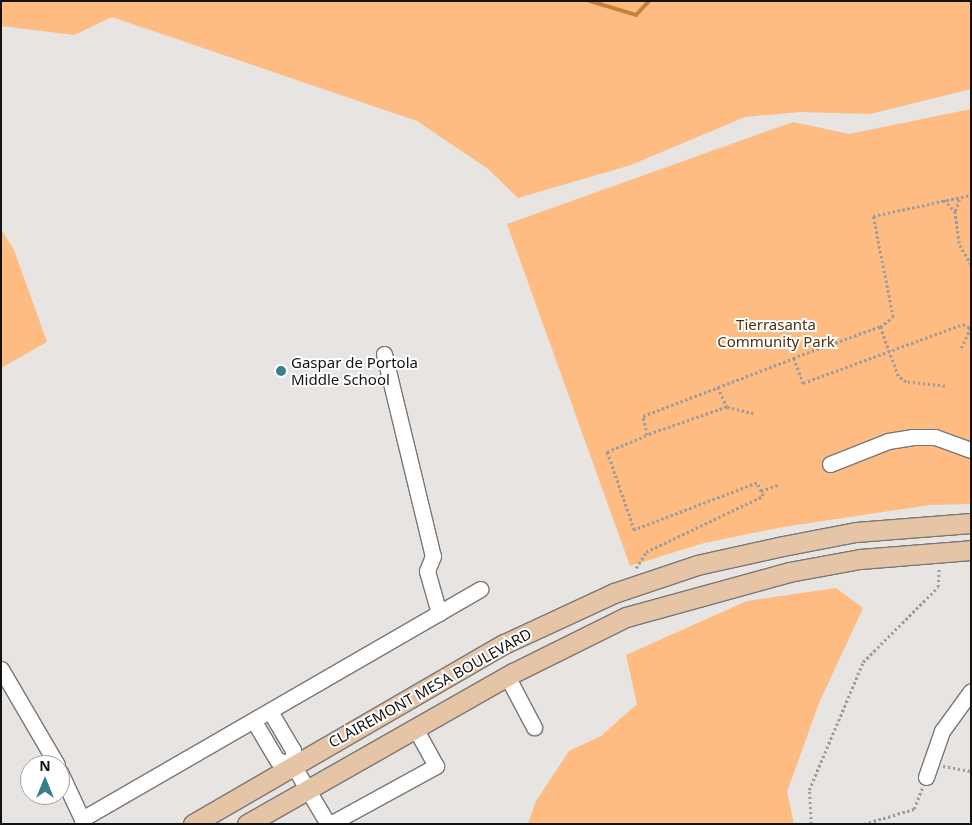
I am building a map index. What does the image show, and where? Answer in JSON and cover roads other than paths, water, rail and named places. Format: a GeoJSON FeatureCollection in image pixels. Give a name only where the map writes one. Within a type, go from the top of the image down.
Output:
{"type":"FeatureCollection","features":[{"type":"Feature","properties":{"kind":"main road","name":"CLAIREMONT MESA BOULEVARD"},"geometry":{"type":"LineString","coordinates":[[193,824],[504,644],[614,592],[697,564],[783,546],[856,532],[971,523]]}},
{"type":"Feature","properties":{"kind":"main road","name":"CLAIREMONT MESA BOULEVARD"},"geometry":{"type":"LineString","coordinates":[[247,824],[507,676],[626,617],[696,595],[860,559],[970,550]]}},
{"type":"Feature","properties":{"kind":"street"},"geometry":{"type":"LineString","coordinates":[[384,354],[433,556],[427,571],[439,613]]}},
{"type":"Feature","properties":{"kind":"street"},"geometry":{"type":"LineString","coordinates":[[830,464],[888,441],[912,437],[935,437],[971,450]]}},
{"type":"Feature","properties":{"kind":"street"},"geometry":{"type":"LineString","coordinates":[[70,794],[83,822],[480,589]]}},
{"type":"Feature","properties":{"kind":"street"},"geometry":{"type":"LineString","coordinates":[[1,669],[51,755]]}},
{"type":"Feature","properties":{"kind":"street"},"geometry":{"type":"LineString","coordinates":[[507,676],[534,727]]}},
{"type":"Feature","properties":{"kind":"street"},"geometry":{"type":"LineString","coordinates":[[929,771],[942,730],[971,691]]}},
{"type":"Feature","properties":{"kind":"street"},"geometry":{"type":"LineString","coordinates":[[271,713],[293,750],[293,765],[329,824],[436,766],[414,728]]}},
{"type":"Feature","properties":{"kind":"street"},"geometry":{"type":"LineString","coordinates":[[254,722],[277,760],[293,765]]}},
{"type":"Feature","properties":{"kind":"waterway"},"geometry":{"type":"LineString","coordinates":[[590,1],[636,15],[649,1]]}},
{"type":"Feature","properties":{"kind":"place","name":"Gaspar de Portola Middle School"},"geometry":{"type":"Point","coordinates":[281,371]}},
{"type":"Feature","properties":{"kind":"park label","name":"Tierrasanta Community Park"},"geometry":{"type":"Point","coordinates":[776,332]}}]}
